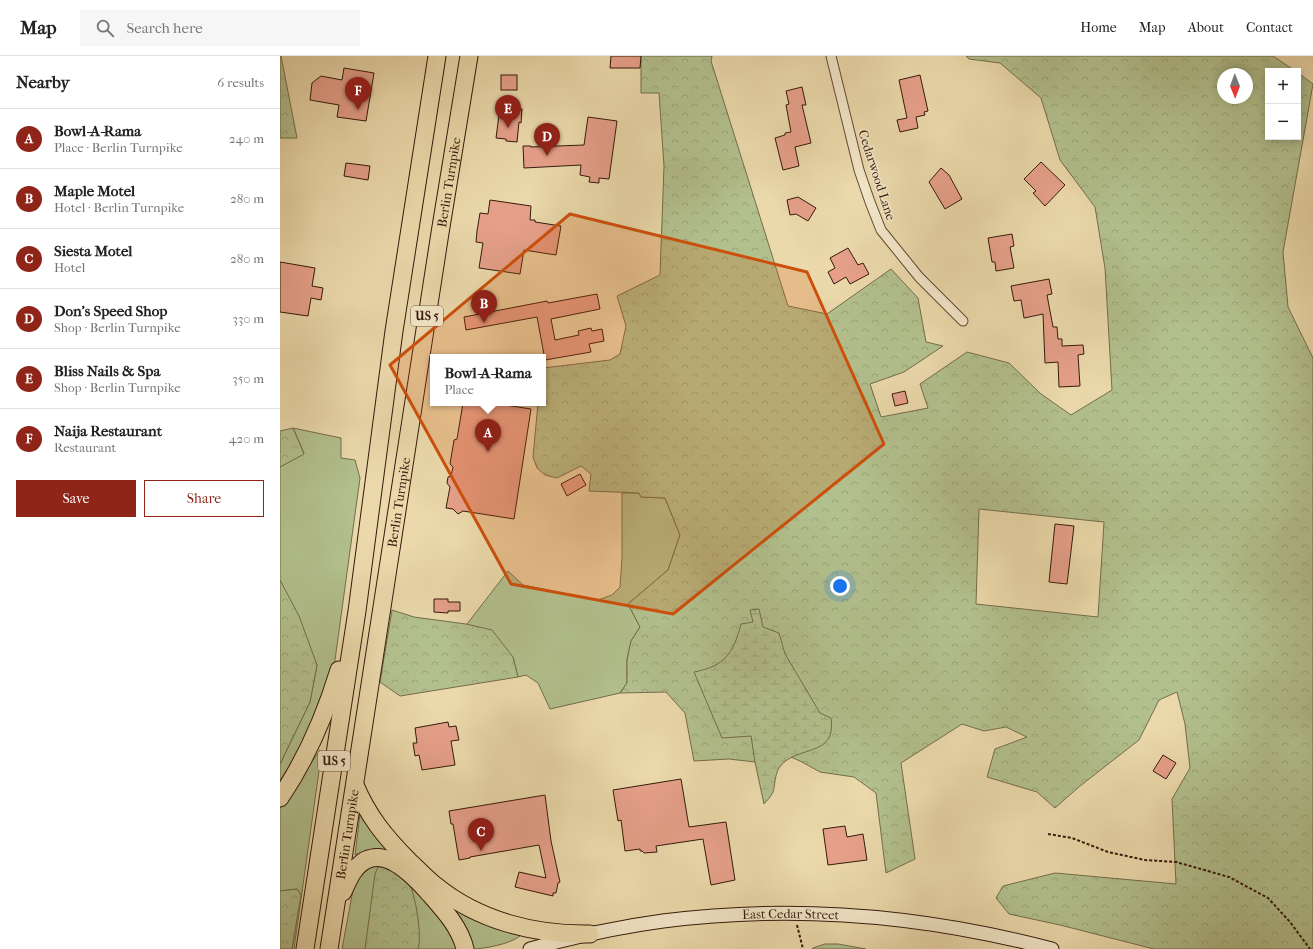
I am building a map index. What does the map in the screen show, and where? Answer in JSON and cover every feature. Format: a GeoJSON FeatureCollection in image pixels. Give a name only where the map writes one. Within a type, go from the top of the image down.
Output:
{"type":"FeatureCollection","features":[{"type":"Feature","properties":{"kind":"highway","name":"Berlin Turnpike"},"geometry":{"type":"LineString","coordinates":[[305,949],[357,611],[393,339],[437,56]]}},
{"type":"Feature","properties":{"kind":"highway","name":"Berlin Turnpike"},"geometry":{"type":"LineString","coordinates":[[330,949],[437,248],[469,56]]}},
{"type":"Feature","properties":{"kind":"highway"},"geometry":{"type":"LineString","coordinates":[[280,798],[304,758],[320,726],[332,693],[357,611]]}},
{"type":"Feature","properties":{"kind":"highway"},"geometry":{"type":"LineString","coordinates":[[355,785],[366,810],[449,917],[458,932],[465,949]]}},
{"type":"Feature","properties":{"kind":"highway"},"geometry":{"type":"LineString","coordinates":[[335,914],[343,892],[353,872],[366,861],[374,858],[390,860],[413,870],[448,895],[476,911],[492,918],[538,932],[571,935],[590,934]]}},
{"type":"Feature","properties":{"kind":"main road","name":"East Cedar Street"},"geometry":{"type":"LineString","coordinates":[[530,949],[590,934],[648,924],[697,917],[735,914],[845,915],[917,921],[990,934],[1052,949]]}},
{"type":"Feature","properties":{"kind":"street","name":"Cedarwood Lane"},"geometry":{"type":"LineString","coordinates":[[831,56],[859,170],[881,230],[919,277],[963,321]]}},
{"type":"Feature","properties":{"kind":"path"},"geometry":{"type":"LineString","coordinates":[[1048,834],[1072,838],[1108,852],[1145,860],[1176,862],[1229,877],[1268,898],[1290,922],[1310,949]]}},
{"type":"Feature","properties":{"kind":"path"},"geometry":{"type":"LineString","coordinates":[[796,914],[803,949]]}},
{"type":"Feature","properties":{"kind":"highlighted area"},"geometry":{"type":"Polygon","coordinates":[[[570,214],[807,272],[884,444],[673,614],[511,584],[390,365],[570,214]]]}},
{"type":"Feature","properties":{"kind":"green space"},"geometry":{"type":"Polygon","coordinates":[[[281,56],[297,138],[280,138],[281,56]]]}},
{"type":"Feature","properties":{"kind":"green space"},"geometry":{"type":"Polygon","coordinates":[[[641,56],[712,56],[711,61],[788,306],[827,314],[891,269],[918,298],[926,342],[943,346],[904,372],[870,384],[881,417],[928,408],[920,384],[967,352],[1009,363],[1041,394],[1071,415],[1112,390],[1105,268],[1095,207],[1060,160],[1041,98],[1000,63],[969,59],[966,56],[1273,56],[1291,68],[1265,68],[1265,140],[1301,140],[1301,75],[1313,84],[1283,252],[1288,307],[1313,358],[1313,949],[1154,949],[1060,925],[1009,914],[996,898],[1003,886],[1055,873],[1176,884],[1172,799],[1190,768],[1185,724],[1177,692],[1159,700],[1139,740],[1080,786],[1055,808],[1037,792],[987,777],[995,749],[1027,737],[1006,727],[984,731],[962,724],[901,763],[915,859],[886,873],[876,793],[854,777],[820,772],[791,757],[755,762],[729,759],[694,761],[685,713],[666,692],[620,693],[627,683],[627,660],[631,641],[640,627],[628,604],[668,570],[680,535],[665,498],[641,497],[639,493],[589,491],[591,474],[581,466],[557,478],[545,475],[537,468],[533,457],[538,406],[546,406],[546,368],[610,360],[620,354],[626,326],[617,296],[660,275],[664,166],[659,93],[641,93],[641,56]],[[979,509],[976,604],[1098,617],[1104,522],[979,509]]]}},
{"type":"Feature","properties":{"kind":"green space"},"geometry":{"type":"Polygon","coordinates":[[[293,428],[341,438],[341,458],[355,460],[360,478],[334,667],[304,742],[280,781],[280,764],[310,702],[317,665],[280,580],[280,467],[304,453],[293,428]]]}},
{"type":"Feature","properties":{"kind":"green space"},"geometry":{"type":"Polygon","coordinates":[[[293,428],[304,454],[280,467],[280,431],[293,428]]]}},
{"type":"Feature","properties":{"kind":"green space"},"geometry":{"type":"Polygon","coordinates":[[[622,493],[639,493],[641,497],[665,498],[680,535],[668,570],[628,604],[640,627],[631,641],[627,660],[627,683],[620,693],[550,709],[538,683],[526,675],[518,677],[513,657],[467,624],[508,571],[523,585],[598,600],[612,595],[620,587],[622,557],[622,493]]]}},
{"type":"Feature","properties":{"kind":"green space"},"geometry":{"type":"Polygon","coordinates":[[[280,580],[299,616],[317,665],[310,702],[280,764],[280,580]]]}},
{"type":"Feature","properties":{"kind":"green space"},"geometry":{"type":"Polygon","coordinates":[[[759,609],[763,627],[779,633],[785,654],[820,713],[831,718],[831,731],[828,740],[821,746],[786,761],[779,768],[773,792],[764,804],[751,736],[722,738],[694,672],[713,666],[726,657],[735,643],[741,624],[753,622],[750,610],[759,609]]]}},
{"type":"Feature","properties":{"kind":"green space"},"geometry":{"type":"Polygon","coordinates":[[[392,610],[414,617],[466,624],[492,630],[513,657],[518,677],[400,696],[380,682],[392,610]]]}},
{"type":"Feature","properties":{"kind":"green space"},"geometry":{"type":"Polygon","coordinates":[[[320,750],[319,771],[294,949],[292,949],[301,895],[297,889],[280,891],[280,806],[320,750]]]}},
{"type":"Feature","properties":{"kind":"green space"},"geometry":{"type":"Polygon","coordinates":[[[360,814],[398,857],[376,849],[366,850],[355,855],[360,814]]]}},
{"type":"Feature","properties":{"kind":"green space"},"geometry":{"type":"Polygon","coordinates":[[[369,867],[384,867],[411,884],[449,929],[457,949],[342,949],[355,879],[369,867]]]}},
{"type":"Feature","properties":{"kind":"green space"},"geometry":{"type":"Polygon","coordinates":[[[378,867],[388,868],[400,876],[412,889],[418,916],[418,949],[365,949],[375,874],[378,867]]]}},
{"type":"Feature","properties":{"kind":"green space"},"geometry":{"type":"Polygon","coordinates":[[[297,889],[301,895],[292,949],[280,949],[280,891],[297,889]]]}},
{"type":"Feature","properties":{"kind":"green space"},"geometry":{"type":"Polygon","coordinates":[[[450,902],[520,934],[520,936],[497,946],[472,949],[461,929],[450,902]]]}},
{"type":"Feature","properties":{"kind":"green space"},"geometry":{"type":"Polygon","coordinates":[[[825,944],[838,944],[866,949],[812,949],[825,944]]]}},
{"type":"Feature","properties":{"kind":"building"},"geometry":{"type":"Polygon","coordinates":[[[611,56],[641,56],[640,68],[610,68],[611,56]]]}},
{"type":"Feature","properties":{"kind":"building"},"geometry":{"type":"Polygon","coordinates":[[[344,68],[374,73],[366,121],[337,117],[339,105],[310,100],[312,83],[321,76],[342,80],[344,68]]]}},
{"type":"Feature","properties":{"kind":"building"},"geometry":{"type":"Polygon","coordinates":[[[501,75],[517,75],[517,90],[501,90],[501,75]]]}},
{"type":"Feature","properties":{"kind":"building"},"geometry":{"type":"Polygon","coordinates":[[[920,75],[928,111],[924,112],[925,115],[916,117],[918,128],[900,132],[897,120],[907,118],[899,80],[920,75]]]}},
{"type":"Feature","properties":{"kind":"building"},"geometry":{"type":"Polygon","coordinates":[[[802,87],[806,105],[802,105],[811,143],[795,147],[799,166],[783,170],[775,138],[791,132],[786,105],[789,104],[786,91],[802,87]]]}},
{"type":"Feature","properties":{"kind":"building"},"geometry":{"type":"Polygon","coordinates":[[[500,107],[522,109],[517,142],[496,138],[500,107]]]}},
{"type":"Feature","properties":{"kind":"building"},"geometry":{"type":"Polygon","coordinates":[[[588,117],[617,121],[609,179],[599,178],[599,183],[589,182],[590,177],[580,175],[581,165],[524,168],[523,146],[584,145],[588,117]]]}},
{"type":"Feature","properties":{"kind":"building"},"geometry":{"type":"Polygon","coordinates":[[[1041,162],[1065,185],[1045,206],[1033,193],[1036,191],[1024,179],[1041,162]]]}},
{"type":"Feature","properties":{"kind":"building"},"geometry":{"type":"Polygon","coordinates":[[[346,163],[370,166],[368,180],[344,176],[346,163]]]}},
{"type":"Feature","properties":{"kind":"building"},"geometry":{"type":"Polygon","coordinates":[[[941,168],[949,175],[962,199],[945,209],[929,182],[941,168]]]}},
{"type":"Feature","properties":{"kind":"building"},"geometry":{"type":"Polygon","coordinates":[[[798,197],[816,208],[808,221],[796,214],[790,215],[787,200],[798,197]]]}},
{"type":"Feature","properties":{"kind":"building"},"geometry":{"type":"Polygon","coordinates":[[[490,200],[531,206],[530,220],[561,226],[556,255],[524,250],[520,274],[479,268],[483,243],[476,242],[477,231],[480,213],[488,214],[490,200]]]}},
{"type":"Feature","properties":{"kind":"building"},"geometry":{"type":"Polygon","coordinates":[[[1012,234],[1014,246],[1010,247],[1014,268],[996,271],[995,262],[992,262],[988,238],[1012,234]]]}},
{"type":"Feature","properties":{"kind":"building"},"geometry":{"type":"Polygon","coordinates":[[[848,248],[858,265],[863,263],[869,274],[850,284],[846,277],[834,284],[828,272],[835,268],[830,258],[848,248]]]}},
{"type":"Feature","properties":{"kind":"building"},"geometry":{"type":"Polygon","coordinates":[[[280,262],[315,268],[312,286],[323,288],[321,300],[311,298],[308,316],[280,312],[280,262]]]}},
{"type":"Feature","properties":{"kind":"building"},"geometry":{"type":"Polygon","coordinates":[[[1049,279],[1052,294],[1047,295],[1053,327],[1057,327],[1058,339],[1062,339],[1062,346],[1083,345],[1084,354],[1078,355],[1080,386],[1059,387],[1058,362],[1045,363],[1043,314],[1024,318],[1021,300],[1014,301],[1011,286],[1049,279]]]}},
{"type":"Feature","properties":{"kind":"building"},"geometry":{"type":"Polygon","coordinates":[[[597,294],[600,309],[551,319],[555,340],[579,335],[578,331],[591,328],[592,331],[602,329],[604,341],[589,344],[591,352],[546,360],[537,317],[466,330],[464,317],[547,301],[548,303],[597,294]]]}},
{"type":"Feature","properties":{"kind":"building"},"geometry":{"type":"Polygon","coordinates":[[[905,391],[908,403],[895,406],[892,394],[905,391]]]}},
{"type":"Feature","properties":{"kind":"building"},"geometry":{"type":"Polygon","coordinates":[[[462,406],[512,406],[531,409],[514,519],[463,511],[458,514],[453,509],[446,508],[450,487],[447,483],[448,477],[451,476],[453,467],[450,464],[454,440],[457,439],[462,406]]]}},
{"type":"Feature","properties":{"kind":"building"},"geometry":{"type":"Polygon","coordinates":[[[580,474],[586,485],[567,496],[561,484],[580,474]]]}},
{"type":"Feature","properties":{"kind":"building"},"geometry":{"type":"Polygon","coordinates":[[[1055,524],[1074,526],[1067,584],[1049,582],[1055,524]]]}},
{"type":"Feature","properties":{"kind":"building"},"geometry":{"type":"Polygon","coordinates":[[[434,599],[448,599],[448,602],[460,602],[460,611],[448,611],[448,613],[434,612],[434,599]]]}},
{"type":"Feature","properties":{"kind":"building"},"geometry":{"type":"Polygon","coordinates":[[[448,722],[449,727],[456,726],[459,740],[451,741],[455,765],[422,770],[419,755],[415,756],[413,743],[417,743],[415,728],[448,722]]]}},
{"type":"Feature","properties":{"kind":"building"},"geometry":{"type":"Polygon","coordinates":[[[1163,755],[1176,763],[1166,779],[1153,771],[1163,755]]]}},
{"type":"Feature","properties":{"kind":"building"},"geometry":{"type":"Polygon","coordinates":[[[681,779],[689,827],[726,822],[735,880],[711,885],[703,839],[656,846],[657,852],[644,853],[640,851],[640,849],[625,851],[621,820],[618,821],[613,790],[681,779]]]}},
{"type":"Feature","properties":{"kind":"building"},"geometry":{"type":"Polygon","coordinates":[[[545,795],[551,841],[560,882],[558,883],[556,893],[553,893],[553,896],[515,887],[519,872],[546,878],[539,845],[459,860],[453,824],[451,824],[449,811],[545,795]]]}},
{"type":"Feature","properties":{"kind":"building"},"geometry":{"type":"Polygon","coordinates":[[[845,826],[847,837],[863,834],[867,860],[828,865],[823,829],[845,826]]]}},
{"type":"Feature","properties":{"kind":"place","name":"Naija Restaurant"},"geometry":{"type":"Point","coordinates":[358,110]}},
{"type":"Feature","properties":{"kind":"place","name":"Bliss Nails & Spa"},"geometry":{"type":"Point","coordinates":[508,128]}},
{"type":"Feature","properties":{"kind":"place","name":"Don's Speed Shop"},"geometry":{"type":"Point","coordinates":[547,156]}},
{"type":"Feature","properties":{"kind":"place","name":"Maple Motel"},"geometry":{"type":"Point","coordinates":[484,323]}},
{"type":"Feature","properties":{"kind":"place","name":"Bowl-A-Rama"},"geometry":{"type":"Point","coordinates":[488,452]}},
{"type":"Feature","properties":{"kind":"place","name":"Siesta Motel"},"geometry":{"type":"Point","coordinates":[481,851]}}]}
